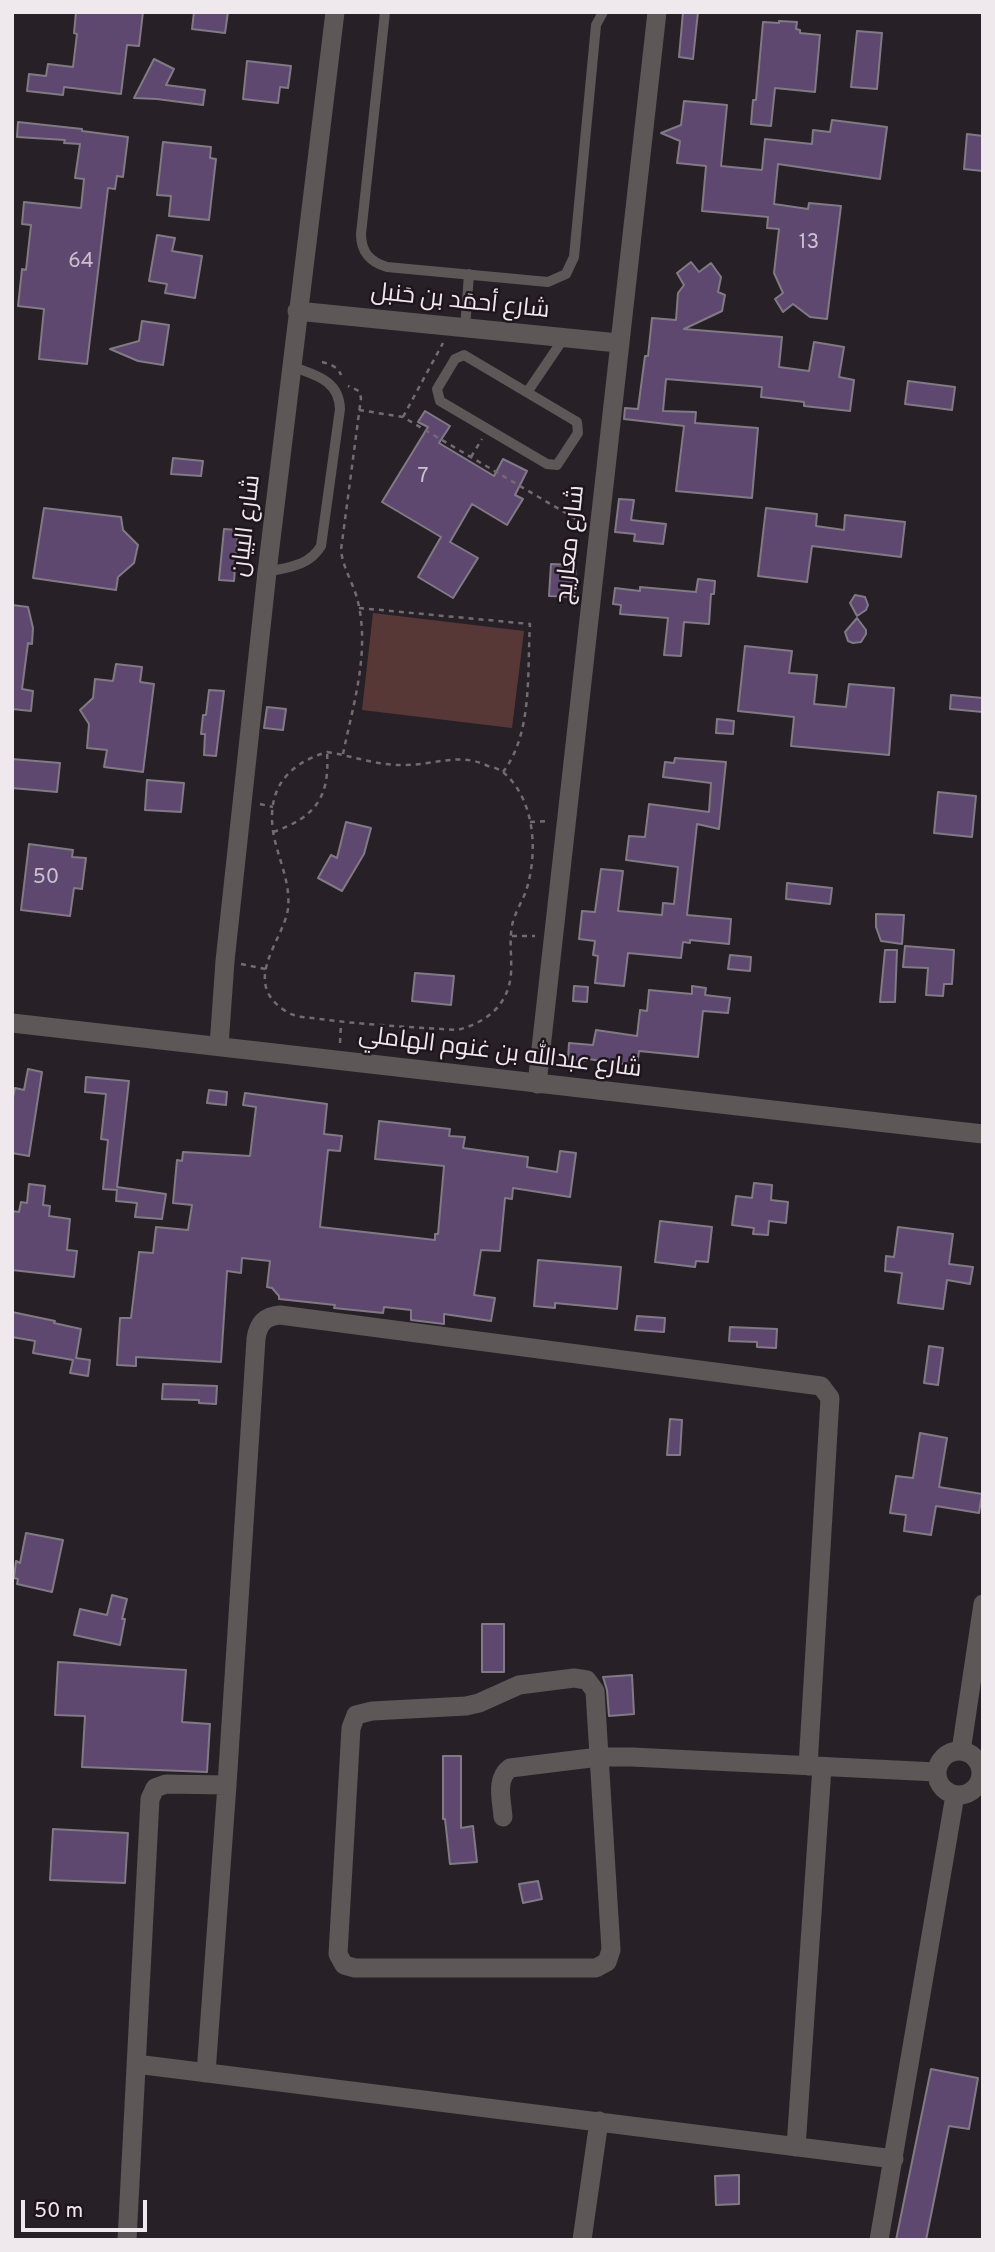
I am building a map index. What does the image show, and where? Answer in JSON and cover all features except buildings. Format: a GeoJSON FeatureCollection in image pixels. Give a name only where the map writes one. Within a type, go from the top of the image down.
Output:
{"type":"FeatureCollection","features":[{"type":"Feature","properties":{"kind":"street","name":"شارع البيان"},"geometry":{"type":"LineString","coordinates":[[219,1046],[225,961],[267,572],[335,12]]}},
{"type":"Feature","properties":{"kind":"street","name":"شارع معاريج"},"geometry":{"type":"LineString","coordinates":[[537,1084],[657,12]]}},
{"type":"Feature","properties":{"kind":"street","name":"شارع أحمَد بن حَنبل"},"geometry":{"type":"LineString","coordinates":[[297,310],[618,343]]}},
{"type":"Feature","properties":{"kind":"street","name":"شارع عبدالله بن غنوم الهاملي"},"geometry":{"type":"LineString","coordinates":[[12,1023],[983,1134]]}},
{"type":"Feature","properties":{"kind":"street"},"geometry":{"type":"LineString","coordinates":[[206,2073],[256,1339],[265,1319],[280,1315],[816,1384],[825,1389],[830,1398],[796,2147]]}},
{"type":"Feature","properties":{"kind":"street"},"geometry":{"type":"LineString","coordinates":[[961,1751],[983,1604]]}},
{"type":"Feature","properties":{"kind":"street"},"geometry":{"type":"LineString","coordinates":[[580,1678],[587,1680],[595,1690],[599,1757],[611,1950],[607,1962],[596,1968],[355,1968],[344,1965],[338,1954],[351,1728],[356,1715],[372,1710],[466,1706],[519,1685],[580,1678]]}},
{"type":"Feature","properties":{"kind":"street"},"geometry":{"type":"LineString","coordinates":[[961,1751],[972,1754],[982,1774],[968,1794],[955,1795],[940,1786],[936,1772],[943,1757],[949,1752],[961,1751]]}},
{"type":"Feature","properties":{"kind":"street"},"geometry":{"type":"LineString","coordinates":[[503,1817],[501,1781],[510,1768],[599,1757],[936,1772]]}},
{"type":"Feature","properties":{"kind":"street"},"geometry":{"type":"LineString","coordinates":[[127,2240],[152,1793],[160,1785],[166,1784],[227,1786]]}},
{"type":"Feature","properties":{"kind":"street"},"geometry":{"type":"LineString","coordinates":[[879,2240],[955,1795]]}},
{"type":"Feature","properties":{"kind":"street"},"geometry":{"type":"LineString","coordinates":[[136,2064],[894,2158]]}},
{"type":"Feature","properties":{"kind":"street"},"geometry":{"type":"LineString","coordinates":[[582,2240],[599,2121]]}},
{"type":"Feature","properties":{"kind":"lane"},"geometry":{"type":"LineString","coordinates":[[385,12],[361,243],[365,252],[378,264],[548,282],[566,274],[572,267],[596,25],[603,12]]}},
{"type":"Feature","properties":{"kind":"lane"},"geometry":{"type":"LineString","coordinates":[[458,327],[470,274]]}},
{"type":"Feature","properties":{"kind":"lane"},"geometry":{"type":"LineString","coordinates":[[528,391],[565,338]]}},
{"type":"Feature","properties":{"kind":"lane"},"geometry":{"type":"LineString","coordinates":[[459,356],[468,356],[575,419],[579,425],[578,433],[557,465],[547,464],[488,430],[440,401],[437,396],[437,390],[459,356]]}},
{"type":"Feature","properties":{"kind":"lane"},"geometry":{"type":"LineString","coordinates":[[267,572],[302,564],[310,560],[321,546],[337,433],[340,399],[336,390],[292,359]]}},
{"type":"Feature","properties":{"kind":"path"},"geometry":{"type":"LineString","coordinates":[[403,417],[458,327]]}},
{"type":"Feature","properties":{"kind":"path"},"geometry":{"type":"LineString","coordinates":[[292,359],[307,355],[339,370],[343,378]]}},
{"type":"Feature","properties":{"kind":"path"},"geometry":{"type":"LineString","coordinates":[[343,754],[362,651],[359,608],[342,562],[341,550],[361,398],[359,391],[345,385]]}},
{"type":"Feature","properties":{"kind":"path"},"geometry":{"type":"LineString","coordinates":[[359,410],[403,417],[599,533]]}},
{"type":"Feature","properties":{"kind":"path"},"geometry":{"type":"LineString","coordinates":[[470,458],[488,430]]}},
{"type":"Feature","properties":{"kind":"path"},"geometry":{"type":"LineString","coordinates":[[359,608],[530,624],[523,728],[516,752],[503,772]]}},
{"type":"Feature","properties":{"kind":"path"},"geometry":{"type":"LineString","coordinates":[[273,832],[301,821],[320,798],[328,774],[327,752]]}},
{"type":"Feature","properties":{"kind":"path"},"geometry":{"type":"LineString","coordinates":[[327,752],[343,754],[373,762],[407,765],[464,758],[503,772],[529,815],[533,842],[532,866],[512,925],[512,972],[509,988],[501,1004],[488,1018],[474,1026],[457,1030],[341,1023],[298,1017],[282,1009],[271,996],[265,981],[265,969],[268,955],[284,923],[288,908],[286,874],[273,832],[272,811],[275,796],[285,775],[312,756],[327,752]]}},
{"type":"Feature","properties":{"kind":"path"},"geometry":{"type":"LineString","coordinates":[[512,936],[552,937]]}},
{"type":"Feature","properties":{"kind":"path"},"geometry":{"type":"LineString","coordinates":[[225,961],[265,969]]}},
{"type":"Feature","properties":{"kind":"shaded area"},"geometry":{"type":"Polygon","coordinates":[[[373,613],[524,631],[512,728],[362,710],[373,613]]]}}]}
